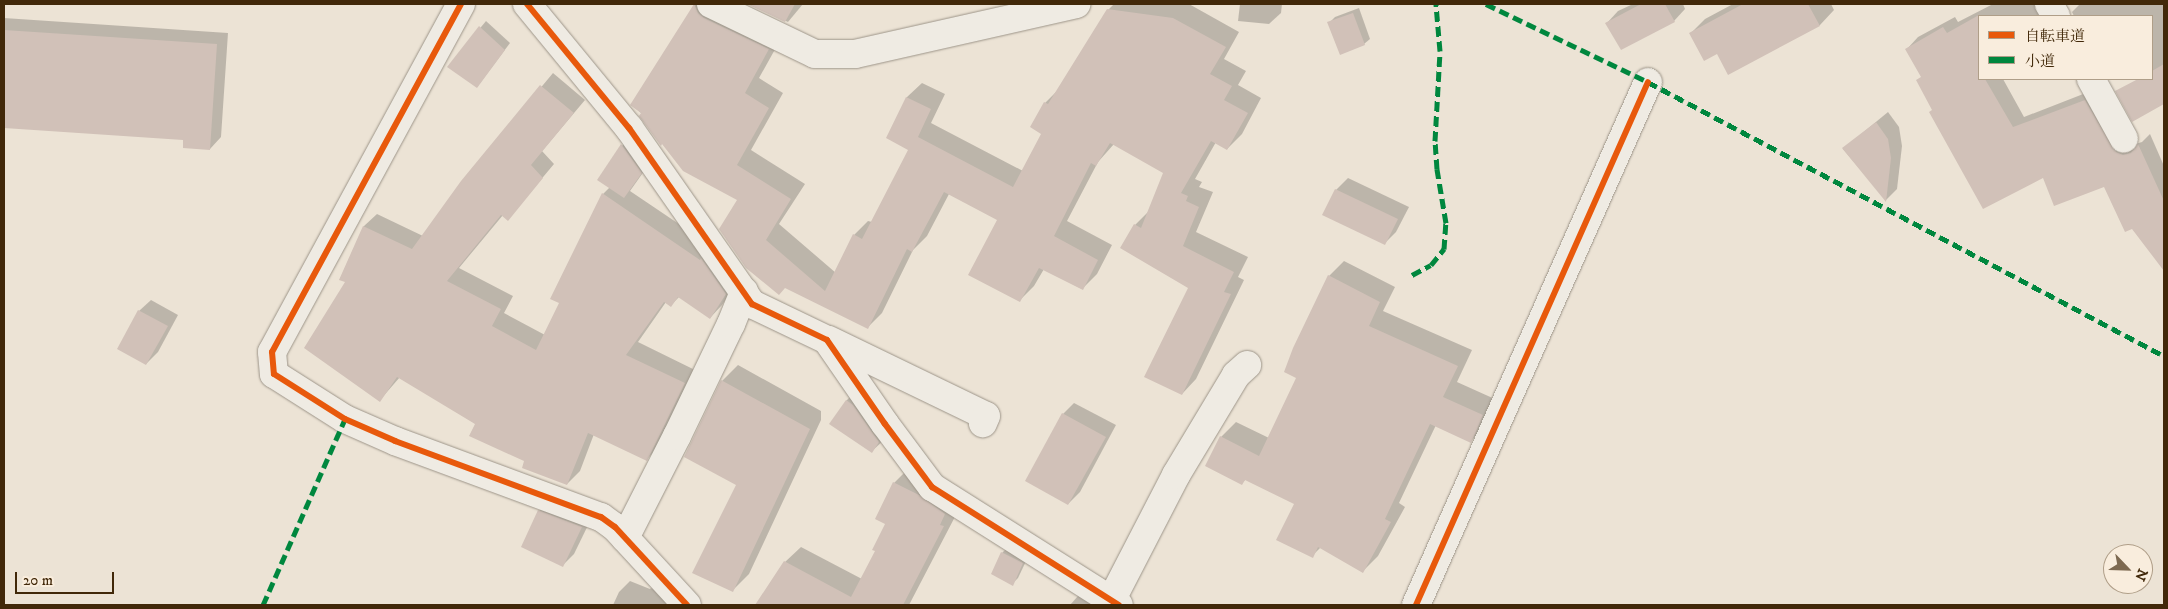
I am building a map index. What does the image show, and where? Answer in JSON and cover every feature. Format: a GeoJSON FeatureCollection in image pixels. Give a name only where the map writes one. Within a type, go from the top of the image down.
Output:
{"type":"FeatureCollection","features":[{"type":"Feature","properties":{"kind":"street"},"geometry":{"type":"LineString","coordinates":[[461,4],[272,352],[274,374],[345,419],[395,441],[601,517],[625,538],[687,605]]}},
{"type":"Feature","properties":{"kind":"street"},"geometry":{"type":"LineString","coordinates":[[527,4],[629,128],[752,304],[986,416],[983,422]]}},
{"type":"Feature","properties":{"kind":"street"},"geometry":{"type":"LineString","coordinates":[[711,4],[816,54],[855,54],[1076,4]]}},
{"type":"Feature","properties":{"kind":"street"},"geometry":{"type":"LineString","coordinates":[[2049,4],[2055,15]]}},
{"type":"Feature","properties":{"kind":"street"},"geometry":{"type":"LineString","coordinates":[[2092,80],[2124,138]]}},
{"type":"Feature","properties":{"kind":"street"},"geometry":{"type":"LineString","coordinates":[[1416,605],[1648,82]]}},
{"type":"Feature","properties":{"kind":"street"},"geometry":{"type":"LineString","coordinates":[[625,538],[686,419],[744,292]]}},
{"type":"Feature","properties":{"kind":"street"},"geometry":{"type":"LineString","coordinates":[[827,340],[885,424],[932,487],[1115,603],[1176,475],[1236,376],[1247,364]]}},
{"type":"Feature","properties":{"kind":"building"},"geometry":{"type":"Polygon","coordinates":[[[694,4],[698,13],[704,18],[769,49],[745,93],[769,108],[737,165],[791,199],[766,240],[825,291],[853,234],[862,239],[908,150],[886,138],[906,97],[931,109],[918,137],[1013,187],[1041,134],[1030,127],[1044,102],[1048,104],[1107,9],[1173,18],[1226,47],[1210,74],[1232,86],[1224,100],[1248,113],[1227,150],[1211,141],[1181,193],[1188,196],[1186,201],[1199,207],[1183,246],[1234,272],[1224,292],[1231,294],[1182,395],[1144,377],[1188,288],[1120,248],[1134,224],[1141,228],[1163,173],[1110,143],[1096,166],[1091,163],[1054,236],[1098,260],[1083,290],[1039,268],[1020,302],[968,275],[997,220],[944,192],[912,252],[907,249],[868,329],[785,288],[779,295],[746,268],[719,229],[737,200],[683,171],[662,144],[661,146],[639,116],[641,113],[630,105],[694,4]]]}},
{"type":"Feature","properties":{"kind":"building"},"geometry":{"type":"Polygon","coordinates":[[[747,4],[795,4],[785,22],[747,4]]]}},
{"type":"Feature","properties":{"kind":"building"},"geometry":{"type":"Polygon","coordinates":[[[1641,4],[1665,4],[1675,22],[1621,50],[1605,23],[1641,4]]]}},
{"type":"Feature","properties":{"kind":"building"},"geometry":{"type":"Polygon","coordinates":[[[1743,4],[1808,4],[1820,26],[1728,75],[1717,54],[1704,61],[1689,33],[1743,4]]]}},
{"type":"Feature","properties":{"kind":"building"},"geometry":{"type":"Polygon","coordinates":[[[1353,13],[1365,45],[1340,55],[1327,22],[1353,13]]]}},
{"type":"Feature","properties":{"kind":"building"},"geometry":{"type":"Polygon","coordinates":[[[1978,16],[1978,80],[1986,80],[2013,127],[2085,100],[2116,152],[2123,155],[2131,153],[2138,144],[2164,201],[2164,271],[2132,229],[2125,232],[2104,187],[2054,206],[2043,178],[1983,209],[1929,112],[1932,110],[1916,80],[1921,77],[1905,49],[1943,27],[1947,33],[1978,16]]]}},
{"type":"Feature","properties":{"kind":"building"},"geometry":{"type":"Polygon","coordinates":[[[479,26],[505,50],[477,88],[447,67],[479,26]]]}},
{"type":"Feature","properties":{"kind":"building"},"geometry":{"type":"Polygon","coordinates":[[[4,30],[217,44],[210,150],[183,148],[183,140],[4,128],[4,30]]]}},
{"type":"Feature","properties":{"kind":"building"},"geometry":{"type":"Polygon","coordinates":[[[2164,64],[2164,104],[2132,122],[2115,91],[2136,80],[2153,80],[2153,70],[2164,64]]]}},
{"type":"Feature","properties":{"kind":"building"},"geometry":{"type":"Polygon","coordinates":[[[540,85],[574,113],[531,165],[543,178],[508,221],[501,215],[447,281],[501,309],[492,326],[536,350],[559,303],[550,299],[602,193],[700,260],[701,258],[726,294],[710,319],[678,297],[671,307],[664,302],[626,355],[685,383],[647,461],[588,433],[567,485],[522,468],[524,461],[469,436],[475,424],[397,377],[380,402],[304,348],[345,282],[339,280],[363,226],[412,249],[461,181],[540,85]]]}},
{"type":"Feature","properties":{"kind":"building"},"geometry":{"type":"Polygon","coordinates":[[[1876,122],[1888,139],[1891,158],[1886,202],[1842,148],[1876,122]]]}},
{"type":"Feature","properties":{"kind":"building"},"geometry":{"type":"Polygon","coordinates":[[[621,144],[642,173],[624,198],[597,180],[621,144]]]}},
{"type":"Feature","properties":{"kind":"building"},"geometry":{"type":"Polygon","coordinates":[[[1335,189],[1398,219],[1385,245],[1322,215],[1335,189]]]}},
{"type":"Feature","properties":{"kind":"building"},"geometry":{"type":"Polygon","coordinates":[[[1328,275],[1380,302],[1369,326],[1458,366],[1443,397],[1483,415],[1471,443],[1430,424],[1385,519],[1391,522],[1363,573],[1318,547],[1313,558],[1276,540],[1294,504],[1245,480],[1242,485],[1205,466],[1220,436],[1259,456],[1296,378],[1284,372],[1293,348],[1328,275]]]}},
{"type":"Feature","properties":{"kind":"building"},"geometry":{"type":"Polygon","coordinates":[[[138,310],[168,326],[146,365],[117,349],[138,310]]]}},
{"type":"Feature","properties":{"kind":"building"},"geometry":{"type":"Polygon","coordinates":[[[721,380],[810,429],[733,592],[692,573],[736,485],[684,457],[721,380]]]}},
{"type":"Feature","properties":{"kind":"building"},"geometry":{"type":"Polygon","coordinates":[[[846,400],[853,405],[879,442],[872,453],[829,424],[846,400]]]}},
{"type":"Feature","properties":{"kind":"building"},"geometry":{"type":"Polygon","coordinates":[[[1062,413],[1106,437],[1068,505],[1025,481],[1062,413]]]}},
{"type":"Feature","properties":{"kind":"building"},"geometry":{"type":"Polygon","coordinates":[[[893,482],[919,495],[945,514],[940,525],[944,526],[903,605],[755,605],[784,561],[851,597],[875,551],[872,550],[885,524],[875,519],[893,482]]]}},
{"type":"Feature","properties":{"kind":"building"},"geometry":{"type":"Polygon","coordinates":[[[538,510],[582,527],[563,567],[521,547],[538,510]]]}},
{"type":"Feature","properties":{"kind":"building"},"geometry":{"type":"Polygon","coordinates":[[[1001,552],[1023,563],[1013,586],[991,574],[1001,552]]]}},
{"type":"Feature","properties":{"kind":"marked path"},"geometry":{"type":"LineString","coordinates":[[1412,275],[1431,265],[1444,249],[1446,223],[1437,169],[1435,141],[1440,51],[1436,4]]}},
{"type":"Feature","properties":{"kind":"marked path"},"geometry":{"type":"LineString","coordinates":[[1486,4],[1648,82],[2164,356]]}},
{"type":"Feature","properties":{"kind":"marked path"},"geometry":{"type":"LineString","coordinates":[[263,605],[345,419]]}},
{"type":"Feature","properties":{"kind":"cycle path"},"geometry":{"type":"LineString","coordinates":[[461,4],[272,352],[274,374],[345,419],[395,441],[601,517],[615,527],[687,605]]}},
{"type":"Feature","properties":{"kind":"cycle path"},"geometry":{"type":"LineString","coordinates":[[527,4],[629,128],[752,304],[827,340],[885,424],[932,487],[1119,605]]}},
{"type":"Feature","properties":{"kind":"cycle path"},"geometry":{"type":"LineString","coordinates":[[1416,605],[1648,82]]}}]}
